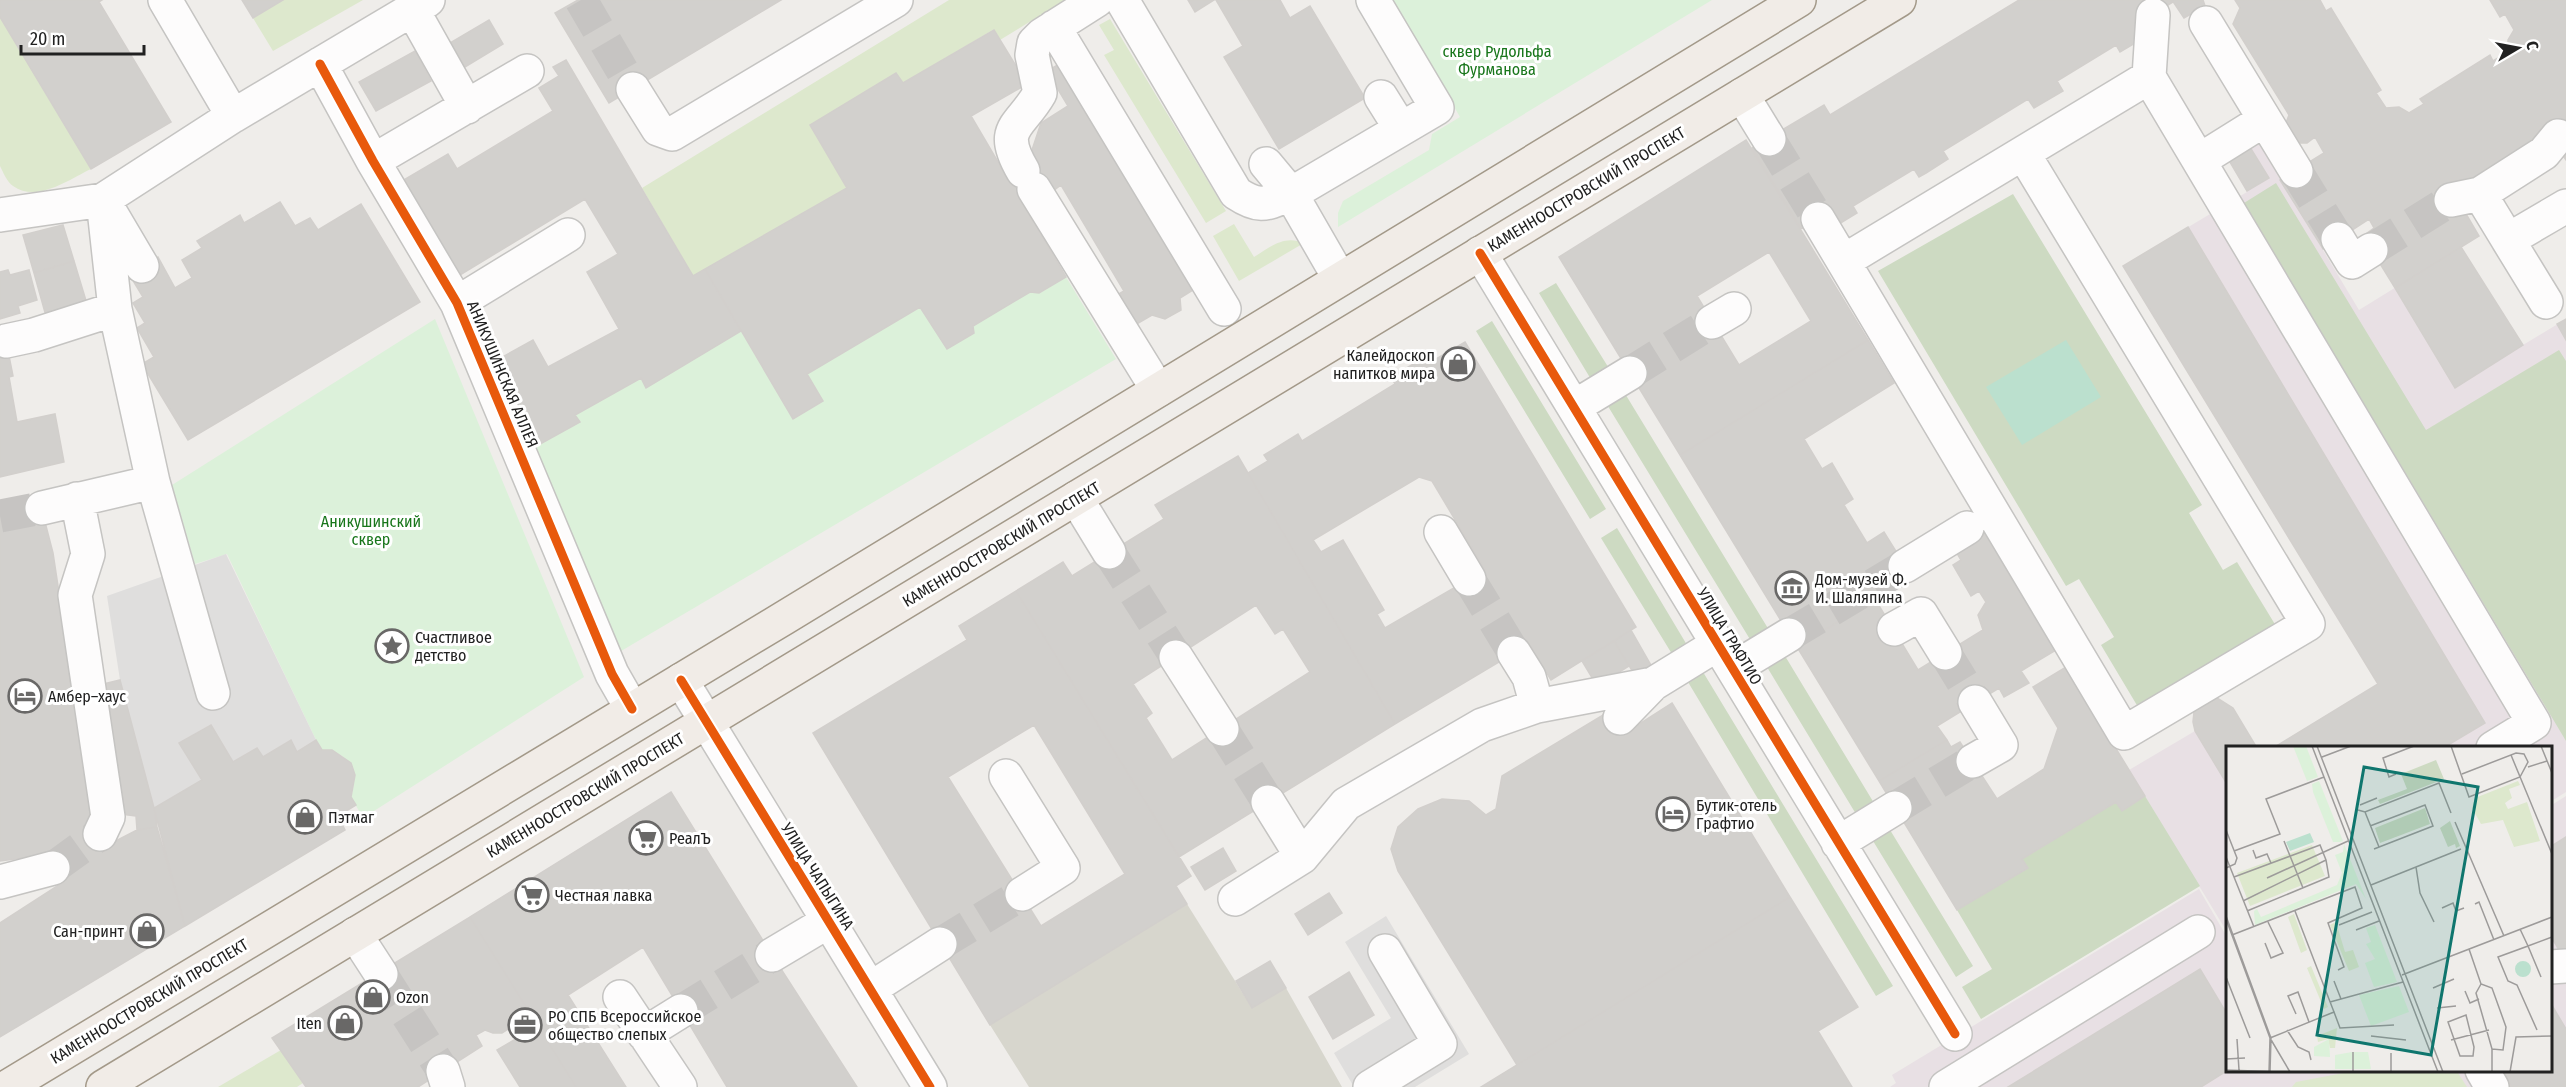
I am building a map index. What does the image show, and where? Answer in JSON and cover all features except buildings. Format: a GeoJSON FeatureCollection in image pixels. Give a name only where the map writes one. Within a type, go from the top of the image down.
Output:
{"type":"FeatureCollection","features":[{"type":"Feature","properties":{"kind":"main road","name":"КАМЕННООСТРОВСКИЙ ПРОСПЕКТ"},"geometry":{"type":"LineString","coordinates":[[7,1087],[1799,0]]}},
{"type":"Feature","properties":{"kind":"main road","name":"КАМЕННООСТРОВСКИЙ ПРОСПЕКТ"},"geometry":{"type":"LineString","coordinates":[[103,1087],[1899,0]]}},
{"type":"Feature","properties":{"kind":"street"},"geometry":{"type":"LineString","coordinates":[[165,0],[233,116]]}},
{"type":"Feature","properties":{"kind":"street"},"geometry":{"type":"LineString","coordinates":[[633,88],[658,129],[672,134],[896,0]]}},
{"type":"Feature","properties":{"kind":"street"},"geometry":{"type":"LineString","coordinates":[[1097,0],[1054,27],[1034,43],[1032,56],[1040,93],[1033,106],[1020,117],[1011,133],[1012,152],[1158,390]]}},
{"type":"Feature","properties":{"kind":"street"},"geometry":{"type":"LineString","coordinates":[[1122,0],[1236,193],[1252,204],[1271,202],[1291,194],[1437,108],[1373,0]]}},
{"type":"Feature","properties":{"kind":"street"},"geometry":{"type":"LineString","coordinates":[[0,214],[103,201],[233,116],[420,5],[467,107]]}},
{"type":"Feature","properties":{"kind":"street"},"geometry":{"type":"LineString","coordinates":[[2153,15],[2149,77],[2534,723],[2496,746]]}},
{"type":"Feature","properties":{"kind":"street"},"geometry":{"type":"LineString","coordinates":[[2206,23],[2295,171]]}},
{"type":"Feature","properties":{"kind":"street"},"geometry":{"type":"LineString","coordinates":[[1054,27],[1224,309]]}},
{"type":"Feature","properties":{"kind":"street","name":"АНИКУШИНСКАЯ АЛЛЕЯ"},"geometry":{"type":"LineString","coordinates":[[320,64],[456,303],[612,674],[632,709]]}},
{"type":"Feature","properties":{"kind":"street"},"geometry":{"type":"LineString","coordinates":[[373,160],[527,71]]}},
{"type":"Feature","properties":{"kind":"street"},"geometry":{"type":"LineString","coordinates":[[1844,261],[2149,77]]}},
{"type":"Feature","properties":{"kind":"street"},"geometry":{"type":"LineString","coordinates":[[1742,95],[1769,139]]}},
{"type":"Feature","properties":{"kind":"street"},"geometry":{"type":"LineString","coordinates":[[1381,97],[1401,129]]}},
{"type":"Feature","properties":{"kind":"street"},"geometry":{"type":"LineString","coordinates":[[2200,160],[2264,120]]}},
{"type":"Feature","properties":{"kind":"street"},"geometry":{"type":"LineString","coordinates":[[2546,302],[2508,240],[2466,197],[2544,153],[2558,136]]}},
{"type":"Feature","properties":{"kind":"street"},"geometry":{"type":"LineString","coordinates":[[1818,219],[2124,733],[2308,624],[2023,153]]}},
{"type":"Feature","properties":{"kind":"street"},"geometry":{"type":"LineString","coordinates":[[1266,164],[1291,194],[1340,279]]}},
{"type":"Feature","properties":{"kind":"street"},"geometry":{"type":"LineString","coordinates":[[103,201],[142,266]]}},
{"type":"Feature","properties":{"kind":"street"},"geometry":{"type":"LineString","coordinates":[[103,201],[115,309],[153,482],[213,693]]}},
{"type":"Feature","properties":{"kind":"street"},"geometry":{"type":"LineString","coordinates":[[2508,240],[2566,206]]}},
{"type":"Feature","properties":{"kind":"street"},"geometry":{"type":"LineString","coordinates":[[456,303],[568,235]]}},
{"type":"Feature","properties":{"kind":"street"},"geometry":{"type":"LineString","coordinates":[[2338,239],[2352,262],[2371,250]]}},
{"type":"Feature","properties":{"kind":"street","name":"УЛИЦА ГРАФТИО"},"geometry":{"type":"LineString","coordinates":[[1480,253],[1955,1034]]}},
{"type":"Feature","properties":{"kind":"street"},"geometry":{"type":"LineString","coordinates":[[6,341],[34,335],[115,309]]}},
{"type":"Feature","properties":{"kind":"street"},"geometry":{"type":"LineString","coordinates":[[1574,407],[1630,373]]}},
{"type":"Feature","properties":{"kind":"street"},"geometry":{"type":"LineString","coordinates":[[42,508],[153,482]]}},
{"type":"Feature","properties":{"kind":"street"},"geometry":{"type":"LineString","coordinates":[[1076,498],[1109,552]]}},
{"type":"Feature","properties":{"kind":"street"},"geometry":{"type":"LineString","coordinates":[[77,500],[88,554],[75,595],[108,817],[100,834]]}},
{"type":"Feature","properties":{"kind":"street"},"geometry":{"type":"LineString","coordinates":[[1905,566],[1967,528]]}},
{"type":"Feature","properties":{"kind":"street"},"geometry":{"type":"LineString","coordinates":[[1441,532],[1469,579]]}},
{"type":"Feature","properties":{"kind":"street"},"geometry":{"type":"LineString","coordinates":[[1894,629],[1921,614],[1945,653]]}},
{"type":"Feature","properties":{"kind":"street"},"geometry":{"type":"LineString","coordinates":[[1235,899],[1302,857],[1346,804],[1482,725],[1537,706],[1653,684],[1725,656],[1789,635]]}},
{"type":"Feature","properties":{"kind":"street"},"geometry":{"type":"LineString","coordinates":[[1514,653],[1529,677],[1537,706]]}},
{"type":"Feature","properties":{"kind":"street"},"geometry":{"type":"LineString","coordinates":[[1176,657],[1222,729]]}},
{"type":"Feature","properties":{"kind":"street","name":"УЛИЦА ЧАПЫГИНА"},"geometry":{"type":"LineString","coordinates":[[681,680],[930,1087]]}},
{"type":"Feature","properties":{"kind":"street"},"geometry":{"type":"LineString","coordinates":[[1620,718],[1653,684]]}},
{"type":"Feature","properties":{"kind":"street"},"geometry":{"type":"LineString","coordinates":[[1973,762],[2001,745],[1975,702]]}},
{"type":"Feature","properties":{"kind":"street"},"geometry":{"type":"LineString","coordinates":[[1006,776],[1063,868],[1022,894]]}},
{"type":"Feature","properties":{"kind":"street"},"geometry":{"type":"LineString","coordinates":[[1268,802],[1302,857]]}},
{"type":"Feature","properties":{"kind":"street"},"geometry":{"type":"LineString","coordinates":[[1838,843],[1895,808]]}},
{"type":"Feature","properties":{"kind":"street"},"geometry":{"type":"LineString","coordinates":[[0,882],[53,868]]}},
{"type":"Feature","properties":{"kind":"street"},"geometry":{"type":"LineString","coordinates":[[772,955],[829,921]]}},
{"type":"Feature","properties":{"kind":"street"},"geometry":{"type":"LineString","coordinates":[[1946,1087],[2198,932]]}},
{"type":"Feature","properties":{"kind":"street"},"geometry":{"type":"LineString","coordinates":[[355,934],[381,974]]}},
{"type":"Feature","properties":{"kind":"street"},"geometry":{"type":"LineString","coordinates":[[870,989],[940,944]]}},
{"type":"Feature","properties":{"kind":"street"},"geometry":{"type":"LineString","coordinates":[[1370,1087],[1440,1044],[1385,951]]}},
{"type":"Feature","properties":{"kind":"street"},"geometry":{"type":"LineString","coordinates":[[2551,967],[2566,966]]}},
{"type":"Feature","properties":{"kind":"street"},"geometry":{"type":"LineString","coordinates":[[620,997],[680,1087]]}},
{"type":"Feature","properties":{"kind":"street"},"geometry":{"type":"LineString","coordinates":[[644,1034],[681,1011]]}},
{"type":"Feature","properties":{"kind":"street"},"geometry":{"type":"LineString","coordinates":[[2483,1072],[2492,1087]]}},
{"type":"Feature","properties":{"kind":"shaded area"},"geometry":{"type":"Polygon","coordinates":[[[2256,139],[2359,310],[2461,247],[2523,345],[2566,319],[2566,792],[2551,801],[2551,746],[2276,746],[2378,684],[2123,266],[2247,192],[2227,157],[2256,139]]]}},
{"type":"Feature","properties":{"kind":"shaded area"},"geometry":{"type":"Polygon","coordinates":[[[226,554],[316,740],[297,752],[290,740],[263,757],[257,748],[233,762],[210,725],[179,743],[202,780],[154,808],[120,680],[107,596],[226,554]]]}},
{"type":"Feature","properties":{"kind":"shaded area"},"geometry":{"type":"Polygon","coordinates":[[[2217,698],[2233,708],[2256,746],[2226,746],[2226,930],[2129,770],[2195,731],[2194,712],[2199,703],[2217,698]]]}},
{"type":"Feature","properties":{"kind":"shaded area"},"geometry":{"type":"Polygon","coordinates":[[[2566,796],[2566,1087],[1890,1087],[1896,1083],[1892,1075],[2199,889],[2226,935],[2226,1072],[2551,1072],[2551,805],[2566,796]]]}},
{"type":"Feature","properties":{"kind":"shaded area"},"geometry":{"type":"Polygon","coordinates":[[[1187,904],[1252,1008],[1286,988],[1342,1087],[1029,1087],[990,1025],[1187,904]]]}},
{"type":"Feature","properties":{"kind":"shaded area"},"geometry":{"type":"Polygon","coordinates":[[[1386,916],[1469,1054],[1415,1087],[1354,1087],[1334,1053],[1391,1018],[1345,942],[1386,916]]]}},
{"type":"Feature","properties":{"kind":"green space"},"geometry":{"type":"Polygon","coordinates":[[[283,0],[363,0],[273,51],[253,18],[283,0]]]}},
{"type":"Feature","properties":{"kind":"green space"},"geometry":{"type":"Polygon","coordinates":[[[949,0],[1065,0],[1000,40],[993,30],[903,83],[896,73],[810,125],[847,188],[693,276],[642,188],[949,0]]]}},
{"type":"Feature","properties":{"kind":"green space","name":"сквер Рудольфа Фурманова"},"geometry":{"type":"Polygon","coordinates":[[[1392,0],[1712,0],[1338,227],[1338,213],[1343,201],[1429,150],[1432,134],[1460,117],[1392,0]]]}},
{"type":"Feature","properties":{"kind":"green space"},"geometry":{"type":"Polygon","coordinates":[[[0,17],[91,169],[63,184],[42,191],[22,191],[13,186],[0,166],[0,17]]]}},
{"type":"Feature","properties":{"kind":"green space"},"geometry":{"type":"Polygon","coordinates":[[[1110,19],[1226,211],[1206,223],[1104,55],[1114,50],[1099,25],[1110,19]]]}},
{"type":"Feature","properties":{"kind":"green space"},"geometry":{"type":"Polygon","coordinates":[[[2276,183],[2426,430],[2559,350],[2566,361],[2566,741],[2244,203],[2276,183]]]}},
{"type":"Feature","properties":{"kind":"green space"},"geometry":{"type":"Polygon","coordinates":[[[2013,194],[2202,505],[2189,513],[2223,570],[2237,562],[2276,626],[2138,707],[2101,645],[2114,637],[2079,579],[2066,586],[1878,271],[2013,194]]]}},
{"type":"Feature","properties":{"kind":"green space"},"geometry":{"type":"Polygon","coordinates":[[[1234,224],[1254,257],[1284,241],[1304,243],[1239,281],[1213,236],[1234,224]]]}},
{"type":"Feature","properties":{"kind":"green space"},"geometry":{"type":"Polygon","coordinates":[[[1066,277],[1116,359],[616,654],[533,448],[579,422],[575,415],[641,378],[647,387],[741,331],[793,419],[823,401],[807,374],[920,307],[947,349],[973,333],[973,326],[1030,292],[1040,293],[1066,277]]]}},
{"type":"Feature","properties":{"kind":"green space"},"geometry":{"type":"Polygon","coordinates":[[[1556,283],[1610,370],[1592,381],[1539,293],[1556,283]]]}},
{"type":"Feature","properties":{"kind":"green space","name":"Аникушинский сквер"},"geometry":{"type":"Polygon","coordinates":[[[435,319],[584,677],[363,818],[351,797],[354,780],[350,765],[339,754],[322,750],[316,740],[227,554],[195,564],[172,485],[435,319]]]}},
{"type":"Feature","properties":{"kind":"green space"},"geometry":{"type":"Polygon","coordinates":[[[1492,321],[1606,509],[1590,519],[1476,331],[1492,321]]]}},
{"type":"Feature","properties":{"kind":"green space"},"geometry":{"type":"Polygon","coordinates":[[[2066,340],[2101,397],[2022,445],[1986,387],[2066,340]]]}},
{"type":"Feature","properties":{"kind":"green space"},"geometry":{"type":"Polygon","coordinates":[[[1624,392],[1769,630],[1751,641],[1606,403],[1624,392]]]}},
{"type":"Feature","properties":{"kind":"green space"},"geometry":{"type":"Polygon","coordinates":[[[1617,528],[1687,645],[1672,654],[1601,538],[1617,528]]]}},
{"type":"Feature","properties":{"kind":"green space"},"geometry":{"type":"Polygon","coordinates":[[[1782,651],[1877,808],[1859,819],[1764,662],[1782,651]]]}},
{"type":"Feature","properties":{"kind":"green space"},"geometry":{"type":"Polygon","coordinates":[[[1703,672],[1893,986],[1876,996],[1688,682],[1703,672]]]}},
{"type":"Feature","properties":{"kind":"green space"},"geometry":{"type":"Polygon","coordinates":[[[2145,796],[2200,886],[1981,1019],[1962,987],[1992,969],[1957,910],[2022,859],[2116,802],[2122,811],[2145,796]]]}},
{"type":"Feature","properties":{"kind":"green space"},"geometry":{"type":"Polygon","coordinates":[[[1887,825],[1973,966],[1956,977],[1870,836],[1887,825]]]}},
{"type":"Feature","properties":{"kind":"green space"},"geometry":{"type":"Polygon","coordinates":[[[281,1050],[303,1083],[297,1087],[218,1087],[281,1050]]]}},
{"type":"Feature","properties":{"kind":"green space"},"geometry":{"type":"Polygon","coordinates":[[[2349,1072],[2458,1073],[2467,1087],[2292,1087],[2296,1082],[2349,1072]]]}},
{"type":"Feature","properties":{"kind":"tunnel"},"geometry":{"type":"LineString","coordinates":[[581,0],[633,89]]}},
{"type":"Feature","properties":{"kind":"tunnel"},"geometry":{"type":"LineString","coordinates":[[1769,139],[1818,219]]}},
{"type":"Feature","properties":{"kind":"tunnel"},"geometry":{"type":"LineString","coordinates":[[2296,171],[2338,239]]}},
{"type":"Feature","properties":{"kind":"tunnel"},"geometry":{"type":"LineString","coordinates":[[2371,250],[2451,200]]}},
{"type":"Feature","properties":{"kind":"tunnel"},"geometry":{"type":"LineString","coordinates":[[1630,373],[1712,322]]}},
{"type":"Feature","properties":{"kind":"tunnel"},"geometry":{"type":"LineString","coordinates":[[0,516],[42,508]]}},
{"type":"Feature","properties":{"kind":"tunnel"},"geometry":{"type":"LineString","coordinates":[[1109,552],[1176,657]]}},
{"type":"Feature","properties":{"kind":"tunnel"},"geometry":{"type":"LineString","coordinates":[[1789,635],[1905,566]]}},
{"type":"Feature","properties":{"kind":"tunnel"},"geometry":{"type":"LineString","coordinates":[[1469,579],[1514,653]]}},
{"type":"Feature","properties":{"kind":"tunnel"},"geometry":{"type":"LineString","coordinates":[[1945,653],[1975,702]]}},
{"type":"Feature","properties":{"kind":"tunnel"},"geometry":{"type":"LineString","coordinates":[[1222,729],[1268,802]]}},
{"type":"Feature","properties":{"kind":"tunnel"},"geometry":{"type":"LineString","coordinates":[[1895,808],[1973,761]]}},
{"type":"Feature","properties":{"kind":"tunnel"},"geometry":{"type":"LineString","coordinates":[[53,868],[100,834]]}},
{"type":"Feature","properties":{"kind":"tunnel"},"geometry":{"type":"LineString","coordinates":[[940,944],[1022,894]]}},
{"type":"Feature","properties":{"kind":"tunnel"},"geometry":{"type":"LineString","coordinates":[[681,1011],[772,955]]}},
{"type":"Feature","properties":{"kind":"tunnel"},"geometry":{"type":"LineString","coordinates":[[381,974],[443,1071]]}},
{"type":"Feature","properties":{"kind":"cycle path"},"geometry":{"type":"LineString","coordinates":[[320,64],[373,161],[457,303],[612,674],[632,709]]}},
{"type":"Feature","properties":{"kind":"cycle path"},"geometry":{"type":"LineString","coordinates":[[1480,253],[1955,1034]]}},
{"type":"Feature","properties":{"kind":"cycle path"},"geometry":{"type":"LineString","coordinates":[[681,680],[930,1087]]}},
{"type":"Feature","properties":{"kind":"place","name":"Калейдоскоп напитков мира"},"geometry":{"type":"Point","coordinates":[1458,364]}},
{"type":"Feature","properties":{"kind":"place","name":"Дом-музей Ф. И. Шаляпина"},"geometry":{"type":"Point","coordinates":[1792,588]}},
{"type":"Feature","properties":{"kind":"place","name":"Счастливое детство"},"geometry":{"type":"Point","coordinates":[392,646]}},
{"type":"Feature","properties":{"kind":"place","name":"Амбер–хаус"},"geometry":{"type":"Point","coordinates":[25,696]}},
{"type":"Feature","properties":{"kind":"place","name":"Бутик-отель Графтио"},"geometry":{"type":"Point","coordinates":[1673,814]}},
{"type":"Feature","properties":{"kind":"place","name":"Пэтмаг"},"geometry":{"type":"Point","coordinates":[305,817]}},
{"type":"Feature","properties":{"kind":"place","name":"РеалЪ"},"geometry":{"type":"Point","coordinates":[646,838]}},
{"type":"Feature","properties":{"kind":"place","name":"Честная лавка"},"geometry":{"type":"Point","coordinates":[532,895]}},
{"type":"Feature","properties":{"kind":"place","name":"Сан-принт"},"geometry":{"type":"Point","coordinates":[147,931]}},
{"type":"Feature","properties":{"kind":"place","name":"Ozon"},"geometry":{"type":"Point","coordinates":[373,997]}},
{"type":"Feature","properties":{"kind":"place","name":"Iten"},"geometry":{"type":"Point","coordinates":[345,1023]}},
{"type":"Feature","properties":{"kind":"place","name":"РО СПБ Всероссийское общество слепых"},"geometry":{"type":"Point","coordinates":[525,1025]}}]}
